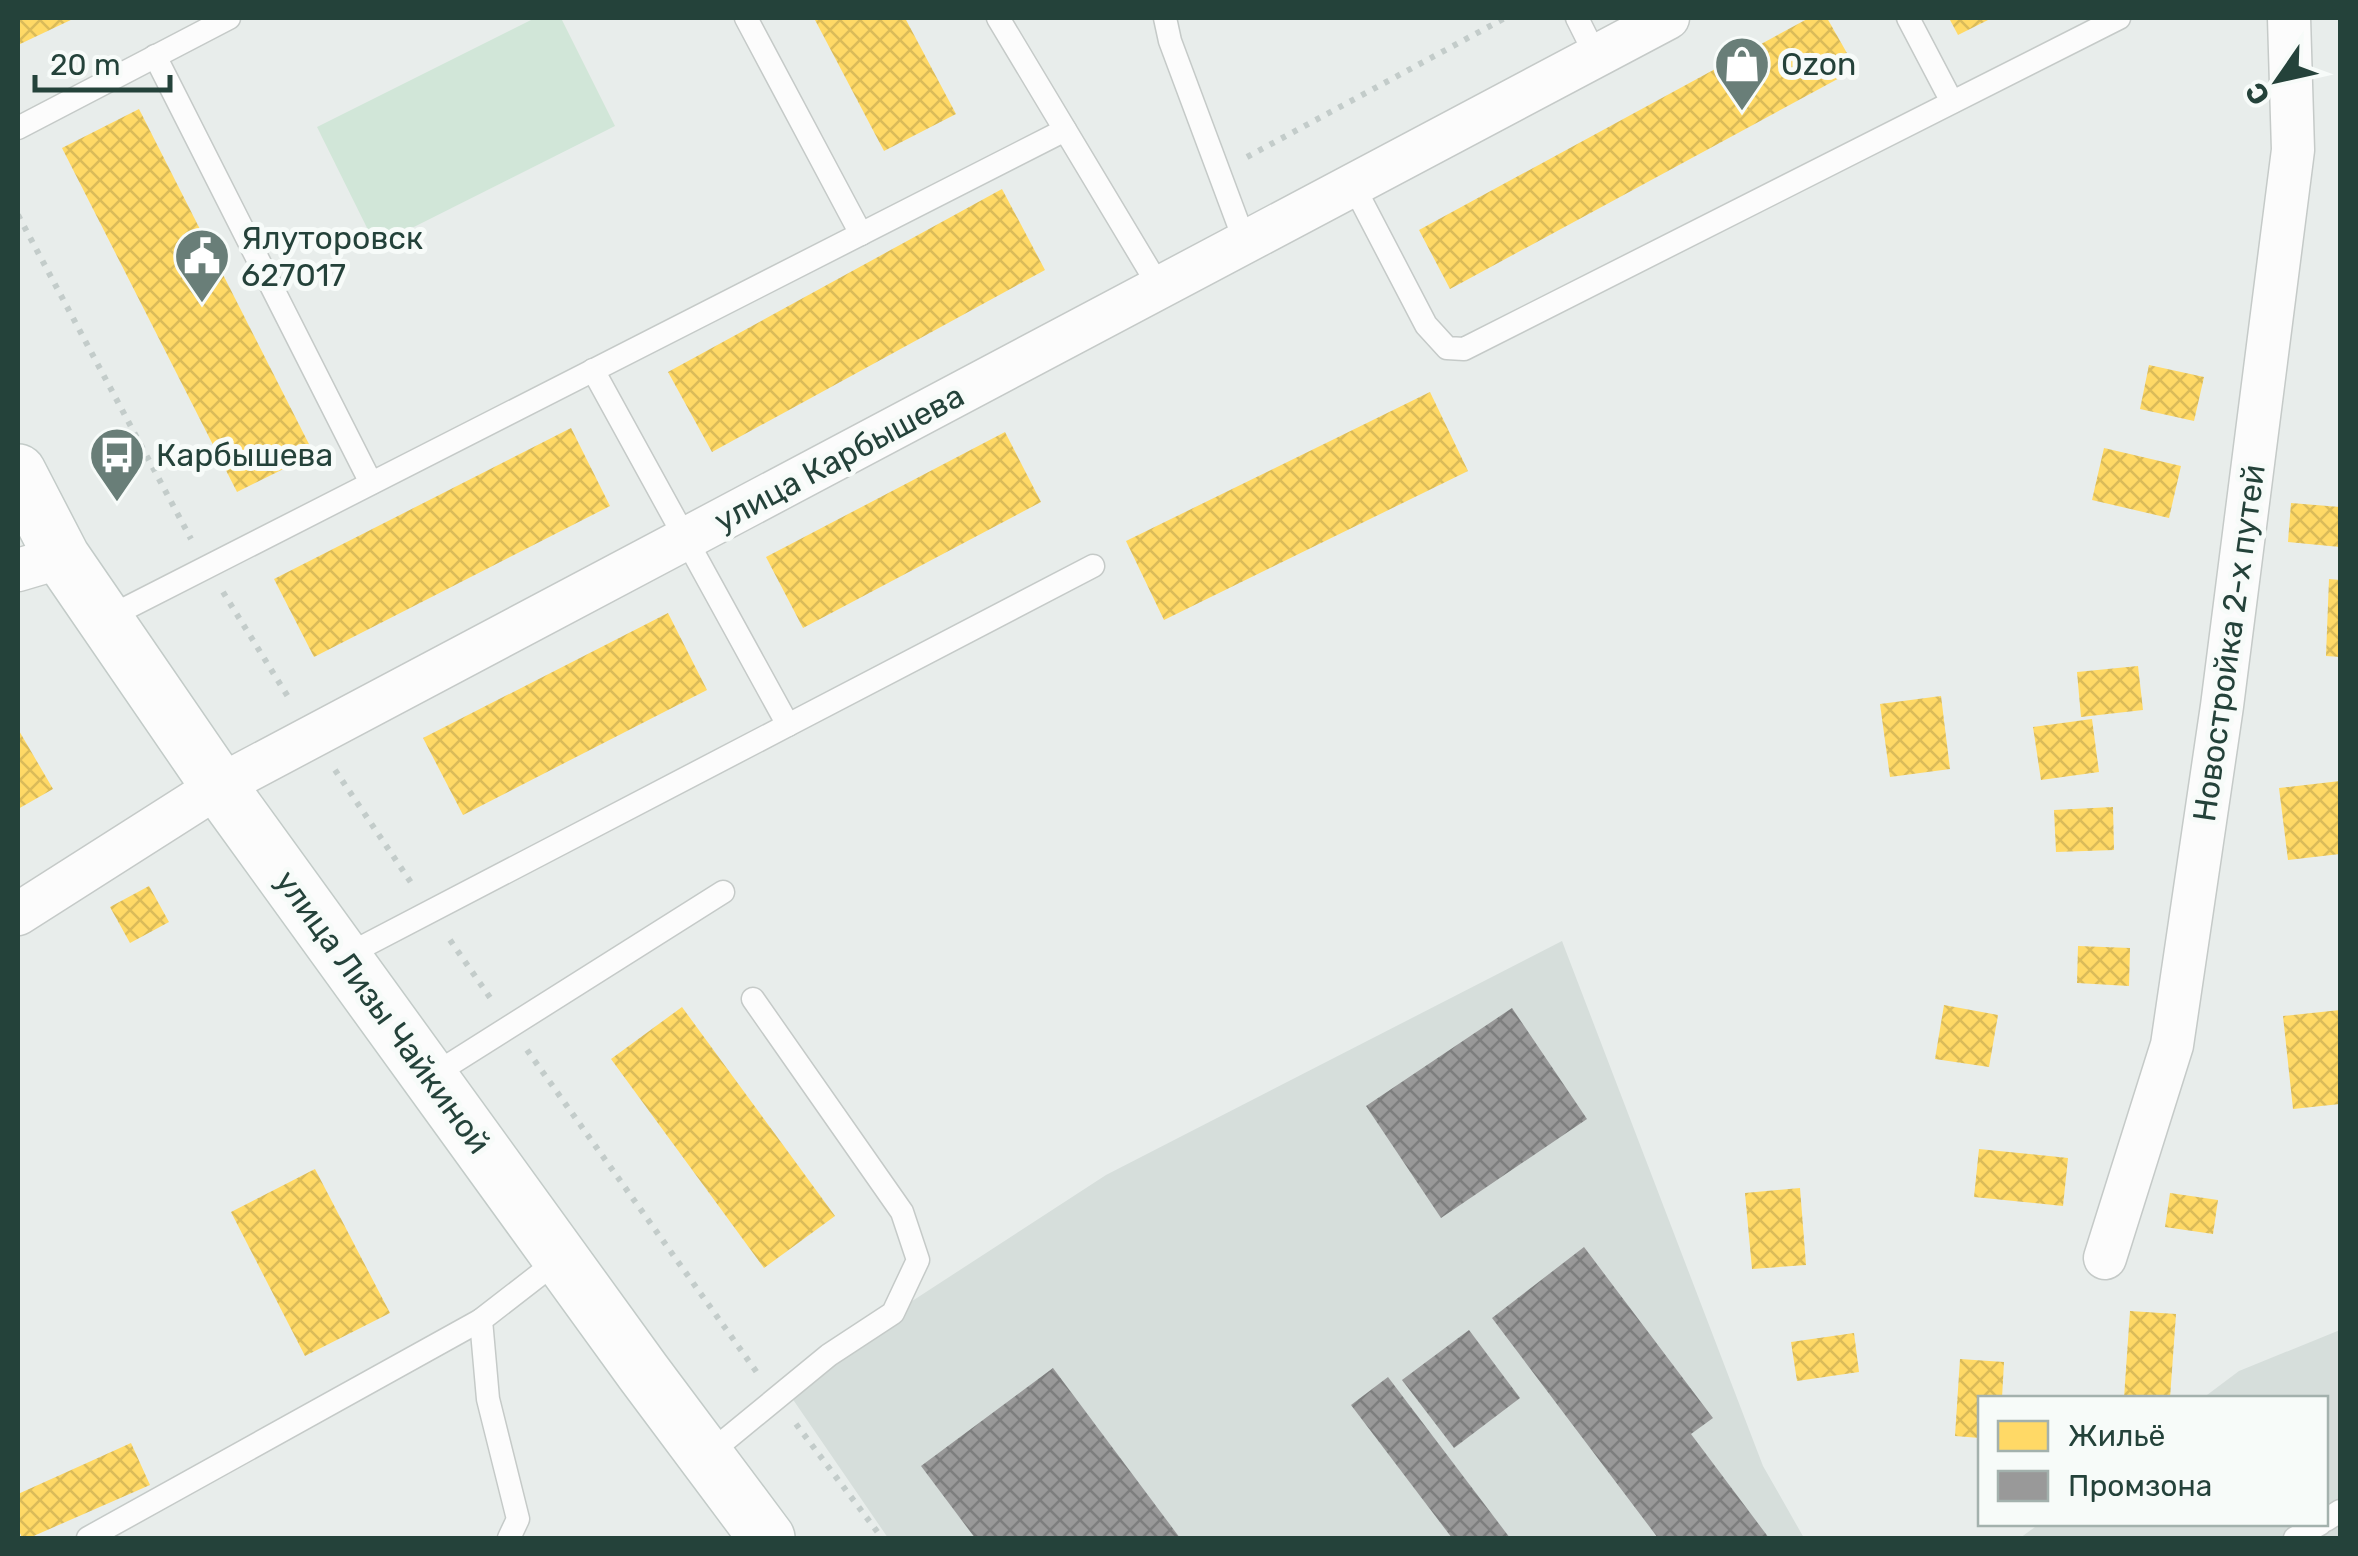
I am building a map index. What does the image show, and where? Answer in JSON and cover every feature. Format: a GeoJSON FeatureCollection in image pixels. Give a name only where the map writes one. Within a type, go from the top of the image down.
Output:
{"type":"FeatureCollection","features":[{"type":"Feature","properties":{"kind":"street","name":"улица Карбышева"},"geometry":{"type":"LineString","coordinates":[[18,914],[220,786],[1668,18]]}},
{"type":"Feature","properties":{"kind":"street","name":"Новостройка 2-х путей"},"geometry":{"type":"LineString","coordinates":[[2104,1258],[2172,1045],[2222,706],[2294,150],[2289,18]]}},
{"type":"Feature","properties":{"kind":"street","name":"улица Лизы Чайкиной"},"geometry":{"type":"LineString","coordinates":[[18,472],[40,563],[105,619],[343,958],[767,1538]]}},
{"type":"Feature","properties":{"kind":"lane"},"geometry":{"type":"LineString","coordinates":[[18,128],[229,18]]}},
{"type":"Feature","properties":{"kind":"lane"},"geometry":{"type":"LineString","coordinates":[[746,18],[861,234]]}},
{"type":"Feature","properties":{"kind":"lane"},"geometry":{"type":"LineString","coordinates":[[998,18],[1160,288]]}},
{"type":"Feature","properties":{"kind":"lane"},"geometry":{"type":"LineString","coordinates":[[1165,18],[1170,41],[1245,242]]}},
{"type":"Feature","properties":{"kind":"lane"},"geometry":{"type":"LineString","coordinates":[[1576,18],[1596,56]]}},
{"type":"Feature","properties":{"kind":"lane"},"geometry":{"type":"LineString","coordinates":[[1908,18],[1952,102]]}},
{"type":"Feature","properties":{"kind":"lane"},"geometry":{"type":"LineString","coordinates":[[1353,185],[1426,325],[1447,348],[1464,349],[2118,18]]}},
{"type":"Feature","properties":{"kind":"lane"},"geometry":{"type":"LineString","coordinates":[[155,56],[371,483]]}},
{"type":"Feature","properties":{"kind":"lane"},"geometry":{"type":"LineString","coordinates":[[105,619],[1065,130]]}},
{"type":"Feature","properties":{"kind":"lane"},"geometry":{"type":"LineString","coordinates":[[594,370],[788,725]]}},
{"type":"Feature","properties":{"kind":"lane"},"geometry":{"type":"LineString","coordinates":[[343,958],[1093,566]]}},
{"type":"Feature","properties":{"kind":"lane"},"geometry":{"type":"LineString","coordinates":[[430,1077],[723,892]]}},
{"type":"Feature","properties":{"kind":"lane"},"geometry":{"type":"LineString","coordinates":[[706,1456],[829,1355],[893,1313],[918,1260],[902,1212],[753,999]]}},
{"type":"Feature","properties":{"kind":"lane"},"geometry":{"type":"LineString","coordinates":[[88,1538],[481,1320],[561,1258]]}},
{"type":"Feature","properties":{"kind":"lane"},"geometry":{"type":"LineString","coordinates":[[481,1320],[488,1400],[518,1519],[509,1538]]}},
{"type":"Feature","properties":{"kind":"path"},"geometry":{"type":"LineString","coordinates":[[1219,172],[1505,18]]}},
{"type":"Feature","properties":{"kind":"shaded area"},"geometry":{"type":"Polygon","coordinates":[[[1562,941],[1763,1466],[1804,1538],[888,1538],[783,1385],[1106,1175],[1562,941]]]}},
{"type":"Feature","properties":{"kind":"shaded area"},"geometry":{"type":"Polygon","coordinates":[[[2340,1330],[2340,1538],[2020,1538],[2036,1526],[2328,1526],[2328,1396],[2206,1396],[2239,1371],[2340,1330]]]}},
{"type":"Feature","properties":{"kind":"green space"},"geometry":{"type":"Polygon","coordinates":[[[535,18],[561,18],[615,126],[376,246],[317,127],[535,18]]]}},
{"type":"Feature","properties":{"kind":"building: Жильё"},"geometry":{"type":"Polygon","coordinates":[[[18,18],[75,18],[18,45],[18,18]]]}},
{"type":"Feature","properties":{"kind":"building: Жильё"},"geometry":{"type":"Polygon","coordinates":[[[814,18],[905,18],[956,114],[884,151],[814,18]]]}},
{"type":"Feature","properties":{"kind":"building: Жильё"},"geometry":{"type":"Polygon","coordinates":[[[1809,18],[1827,18],[1856,69],[1450,289],[1419,230],[1809,18]]]}},
{"type":"Feature","properties":{"kind":"building: Жильё"},"geometry":{"type":"Polygon","coordinates":[[[1949,18],[1992,18],[1958,35],[1949,18]]]}},
{"type":"Feature","properties":{"kind":"building: Жильё"},"geometry":{"type":"Polygon","coordinates":[[[139,109],[314,454],[237,492],[62,148],[139,109]]]}},
{"type":"Feature","properties":{"kind":"building: Жильё"},"geometry":{"type":"Polygon","coordinates":[[[1002,189],[1045,270],[712,452],[668,372],[1002,189]]]}},
{"type":"Feature","properties":{"kind":"building: Жильё"},"geometry":{"type":"Polygon","coordinates":[[[2149,365],[2204,377],[2194,421],[2140,409],[2149,365]]]}},
{"type":"Feature","properties":{"kind":"building: Жильё"},"geometry":{"type":"Polygon","coordinates":[[[1430,392],[1468,471],[1164,620],[1126,541],[1430,392]]]}},
{"type":"Feature","properties":{"kind":"building: Жильё"},"geometry":{"type":"Polygon","coordinates":[[[571,428],[610,506],[314,657],[274,579],[571,428]]]}},
{"type":"Feature","properties":{"kind":"building: Жильё"},"geometry":{"type":"Polygon","coordinates":[[[1005,432],[1041,502],[803,628],[766,557],[1005,432]]]}},
{"type":"Feature","properties":{"kind":"building: Жильё"},"geometry":{"type":"Polygon","coordinates":[[[2104,448],[2181,466],[2169,518],[2092,500],[2104,448]]]}},
{"type":"Feature","properties":{"kind":"building: Жильё"},"geometry":{"type":"Polygon","coordinates":[[[2291,503],[2340,507],[2340,547],[2288,542],[2291,503]]]}},
{"type":"Feature","properties":{"kind":"building: Жильё"},"geometry":{"type":"Polygon","coordinates":[[[2329,579],[2340,580],[2340,657],[2326,656],[2329,579]]]}},
{"type":"Feature","properties":{"kind":"building: Жильё"},"geometry":{"type":"Polygon","coordinates":[[[668,613],[707,690],[463,815],[423,738],[668,613]]]}},
{"type":"Feature","properties":{"kind":"building: Жильё"},"geometry":{"type":"Polygon","coordinates":[[[2138,666],[2143,710],[2081,717],[2077,672],[2138,666]]]}},
{"type":"Feature","properties":{"kind":"building: Жильё"},"geometry":{"type":"Polygon","coordinates":[[[1941,696],[1950,769],[1890,777],[1880,704],[1941,696]]]}},
{"type":"Feature","properties":{"kind":"building: Жильё"},"geometry":{"type":"Polygon","coordinates":[[[2092,719],[2099,772],[2041,780],[2033,727],[2092,719]]]}},
{"type":"Feature","properties":{"kind":"building: Жильё"},"geometry":{"type":"Polygon","coordinates":[[[18,729],[53,789],[18,809],[18,729]]]}},
{"type":"Feature","properties":{"kind":"building: Жильё"},"geometry":{"type":"Polygon","coordinates":[[[2340,781],[2340,854],[2288,860],[2279,788],[2340,781]]]}},
{"type":"Feature","properties":{"kind":"building: Жильё"},"geometry":{"type":"Polygon","coordinates":[[[2113,807],[2114,850],[2056,852],[2054,810],[2113,807]]]}},
{"type":"Feature","properties":{"kind":"building: Жильё"},"geometry":{"type":"Polygon","coordinates":[[[149,886],[169,922],[130,943],[110,907],[149,886]]]}},
{"type":"Feature","properties":{"kind":"building: Жильё"},"geometry":{"type":"Polygon","coordinates":[[[2078,946],[2130,948],[2129,986],[2077,983],[2078,946]]]}},
{"type":"Feature","properties":{"kind":"building: Жильё"},"geometry":{"type":"Polygon","coordinates":[[[1944,1005],[1998,1015],[1989,1067],[1935,1059],[1944,1005]]]}},
{"type":"Feature","properties":{"kind":"building: Жильё"},"geometry":{"type":"Polygon","coordinates":[[[682,1007],[835,1216],[764,1268],[611,1059],[682,1007]]]}},
{"type":"Feature","properties":{"kind":"building: Жильё"},"geometry":{"type":"Polygon","coordinates":[[[2340,1010],[2340,1104],[2293,1109],[2283,1016],[2340,1010]]]}},
{"type":"Feature","properties":{"kind":"building: Жильё"},"geometry":{"type":"Polygon","coordinates":[[[1979,1149],[2068,1158],[2063,1206],[1974,1197],[1979,1149]]]}},
{"type":"Feature","properties":{"kind":"building: Жильё"},"geometry":{"type":"Polygon","coordinates":[[[315,1169],[390,1313],[305,1356],[231,1212],[315,1169]]]}},
{"type":"Feature","properties":{"kind":"building: Жильё"},"geometry":{"type":"Polygon","coordinates":[[[1800,1188],[1806,1265],[1752,1269],[1745,1193],[1800,1188]]]}},
{"type":"Feature","properties":{"kind":"building: Жильё"},"geometry":{"type":"Polygon","coordinates":[[[2170,1193],[2218,1200],[2213,1234],[2165,1227],[2170,1193]]]}},
{"type":"Feature","properties":{"kind":"building: Жильё"},"geometry":{"type":"Polygon","coordinates":[[[2130,1311],[2176,1314],[2170,1396],[2124,1396],[2130,1311]]]}},
{"type":"Feature","properties":{"kind":"building: Жильё"},"geometry":{"type":"Polygon","coordinates":[[[1854,1333],[1859,1372],[1797,1381],[1791,1342],[1854,1333]]]}},
{"type":"Feature","properties":{"kind":"building: Жильё"},"geometry":{"type":"Polygon","coordinates":[[[1960,1359],[2004,1362],[2002,1396],[1978,1396],[1978,1438],[1955,1436],[1960,1359]]]}},
{"type":"Feature","properties":{"kind":"building: Жильё"},"geometry":{"type":"Polygon","coordinates":[[[131,1443],[150,1485],[22,1538],[18,1528],[18,1494],[131,1443]]]}},
{"type":"Feature","properties":{"kind":"building: Промзона"},"geometry":{"type":"Polygon","coordinates":[[[1512,1008],[1587,1119],[1441,1218],[1366,1106],[1512,1008]]]}},
{"type":"Feature","properties":{"kind":"building: Промзона"},"geometry":{"type":"Polygon","coordinates":[[[1584,1247],[1713,1418],[1691,1434],[1769,1538],[1658,1538],[1492,1318],[1584,1247]]]}},
{"type":"Feature","properties":{"kind":"building: Промзона"},"geometry":{"type":"Polygon","coordinates":[[[1469,1330],[1520,1398],[1454,1448],[1402,1380],[1469,1330]]]}},
{"type":"Feature","properties":{"kind":"building: Промзона"},"geometry":{"type":"Polygon","coordinates":[[[1053,1368],[1180,1538],[975,1538],[921,1466],[1053,1368]]]}},
{"type":"Feature","properties":{"kind":"building: Промзона"},"geometry":{"type":"Polygon","coordinates":[[[1388,1377],[1510,1538],[1452,1538],[1351,1405],[1388,1377]]]}},
{"type":"Feature","properties":{"kind":"place","name":"Ozon"},"geometry":{"type":"Point","coordinates":[1742,113]}},
{"type":"Feature","properties":{"kind":"place","name":"Ялуторовск 627017"},"geometry":{"type":"Point","coordinates":[202,305]}},
{"type":"Feature","properties":{"kind":"place","name":"Карбышева"},"geometry":{"type":"Point","coordinates":[117,504]}}]}
